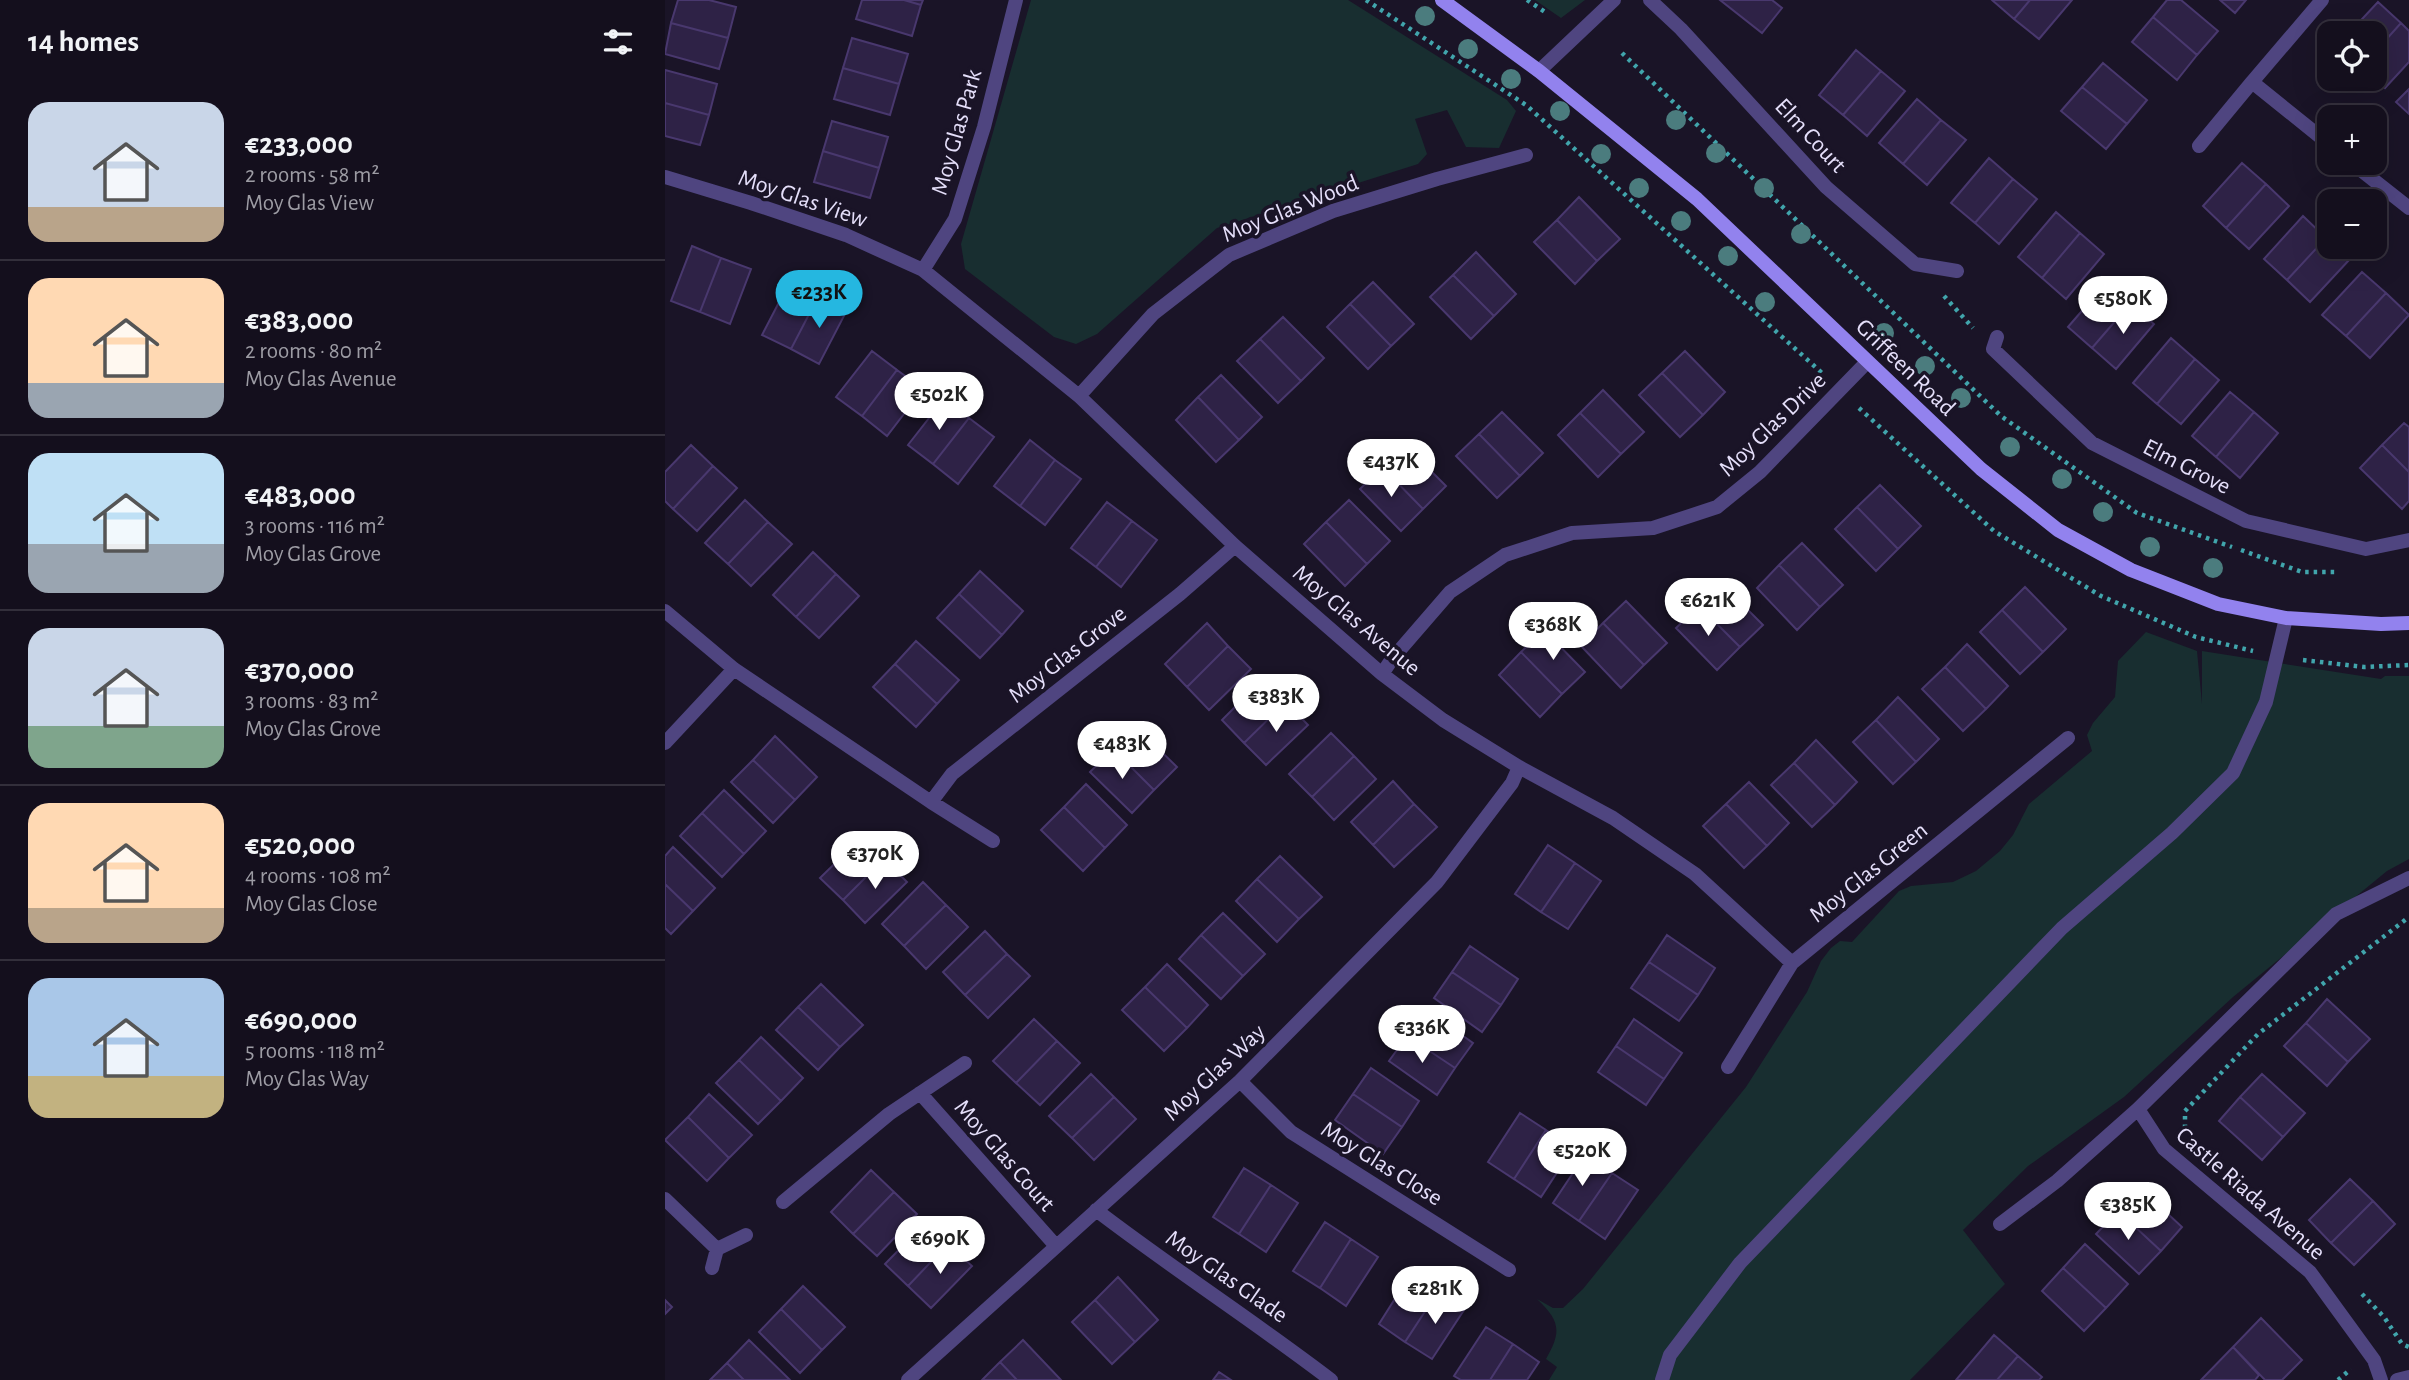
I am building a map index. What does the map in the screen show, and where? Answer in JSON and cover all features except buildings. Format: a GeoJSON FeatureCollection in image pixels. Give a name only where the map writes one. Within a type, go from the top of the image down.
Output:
{"type":"FeatureCollection","features":[{"type":"Feature","properties":{"kind":"street","name":"Moy Glas Park"},"geometry":{"type":"LineString","coordinates":[[923,270],[955,219],[984,127],[1016,0]]}},
{"type":"Feature","properties":{"kind":"street","name":"Griffeen Road"},"geometry":{"type":"LineString","coordinates":[[1442,0],[1539,71],[1697,199],[1981,470],[2058,530],[2131,570],[2218,604],[2286,618],[2381,624],[2409,623]]}},
{"type":"Feature","properties":{"kind":"street"},"geometry":{"type":"LineString","coordinates":[[1539,71],[1614,0]]}},
{"type":"Feature","properties":{"kind":"street","name":"Elm Court"},"geometry":{"type":"LineString","coordinates":[[1650,0],[1681,29],[1826,187],[1915,264]]}},
{"type":"Feature","properties":{"kind":"street"},"geometry":{"type":"LineString","coordinates":[[2199,146],[2322,0]]}},
{"type":"Feature","properties":{"kind":"street"},"geometry":{"type":"LineString","coordinates":[[2252,82],[2317,134]]}},
{"type":"Feature","properties":{"kind":"street","name":"Moy Glas Wood"},"geometry":{"type":"LineString","coordinates":[[1079,396],[1153,314],[1229,255],[1333,211],[1526,155]]}},
{"type":"Feature","properties":{"kind":"street"},"geometry":{"type":"LineString","coordinates":[[2367,175],[2409,208]]}},
{"type":"Feature","properties":{"kind":"street","name":"Moy Glas View"},"geometry":{"type":"LineString","coordinates":[[665,177],[846,235],[923,270]]}},
{"type":"Feature","properties":{"kind":"street"},"geometry":{"type":"LineString","coordinates":[[1915,264],[1957,271]]}},
{"type":"Feature","properties":{"kind":"street","name":"Moy Glas Avenue"},"geometry":{"type":"LineString","coordinates":[[923,270],[1079,396],[1235,546],[1382,674],[1443,720],[1519,767],[1613,818],[1695,874],[1792,963]]}},
{"type":"Feature","properties":{"kind":"street","name":"Elm Grove"},"geometry":{"type":"LineString","coordinates":[[1995,343],[2092,443],[2246,521],[2366,549],[2409,540]]}},
{"type":"Feature","properties":{"kind":"street","name":"Moy Glas Drive"},"geometry":{"type":"LineString","coordinates":[[1382,674],[1450,592],[1505,555],[1572,533],[1653,528],[1717,507],[1760,472],[1867,362]]}},
{"type":"Feature","properties":{"kind":"street","name":"Moy Glas Grove"},"geometry":{"type":"LineString","coordinates":[[931,802],[952,774],[1180,594],[1235,546]]}},
{"type":"Feature","properties":{"kind":"street"},"geometry":{"type":"LineString","coordinates":[[665,611],[734,669],[993,841]]}},
{"type":"Feature","properties":{"kind":"street"},"geometry":{"type":"LineString","coordinates":[[1662,1380],[1670,1355],[1740,1263],[2063,928],[2172,833],[2233,774],[2266,702],[2286,618]]}},
{"type":"Feature","properties":{"kind":"street"},"geometry":{"type":"LineString","coordinates":[[665,743],[734,669]]}},
{"type":"Feature","properties":{"kind":"street","name":"Moy Glas Green"},"geometry":{"type":"LineString","coordinates":[[1728,1068],[1792,963],[2068,738]]}},
{"type":"Feature","properties":{"kind":"street","name":"Moy Glas Way"},"geometry":{"type":"LineString","coordinates":[[908,1380],[1240,1081],[1437,882],[1512,783],[1519,767]]}},
{"type":"Feature","properties":{"kind":"street"},"geometry":{"type":"LineString","coordinates":[[2000,1224],[2057,1181],[2138,1109],[2336,914],[2409,878]]}},
{"type":"Feature","properties":{"kind":"street","name":"Moy Glas Court"},"geometry":{"type":"LineString","coordinates":[[783,1202],[889,1114],[965,1063]]}},
{"type":"Feature","properties":{"kind":"street","name":"Moy Glas Close"},"geometry":{"type":"LineString","coordinates":[[1240,1081],[1291,1132],[1509,1270]]}},
{"type":"Feature","properties":{"kind":"street","name":"Moy Glas Court"},"geometry":{"type":"LineString","coordinates":[[920,1094],[1056,1247]]}},
{"type":"Feature","properties":{"kind":"street","name":"Castle Riada Avenue"},"geometry":{"type":"LineString","coordinates":[[2138,1109],[2164,1149],[2309,1272],[2374,1360],[2381,1380]]}},
{"type":"Feature","properties":{"kind":"street"},"geometry":{"type":"LineString","coordinates":[[665,1199],[717,1249]]}},
{"type":"Feature","properties":{"kind":"street","name":"Moy Glas Glade"},"geometry":{"type":"LineString","coordinates":[[1096,1210],[1161,1260],[1278,1339],[1331,1380]]}},
{"type":"Feature","properties":{"kind":"street"},"geometry":{"type":"LineString","coordinates":[[717,1249],[746,1236]]}},
{"type":"Feature","properties":{"kind":"street"},"geometry":{"type":"LineString","coordinates":[[712,1269],[717,1249]]}},
{"type":"Feature","properties":{"kind":"street"},"geometry":{"type":"LineString","coordinates":[[2397,1380],[2409,1377]]}},
{"type":"Feature","properties":{"kind":"path"},"geometry":{"type":"LineString","coordinates":[[1527,0],[1548,14]]}},
{"type":"Feature","properties":{"kind":"path"},"geometry":{"type":"LineString","coordinates":[[1915,264],[1995,343]]}},
{"type":"Feature","properties":{"kind":"path"},"geometry":{"type":"LineString","coordinates":[[2187,1130],[2184,1125],[2185,1111],[2257,1034],[2409,917]]}},
{"type":"Feature","properties":{"kind":"path"},"geometry":{"type":"LineString","coordinates":[[2358,1290],[2384,1317],[2402,1344],[2409,1347]]}},
{"type":"Feature","properties":{"kind":"green space"},"geometry":{"type":"Polygon","coordinates":[[[1031,0],[1348,0],[1507,100],[1516,111],[1499,148],[1466,147],[1447,110],[1415,119],[1427,154],[1418,164],[1217,228],[1097,334],[1076,344],[1054,337],[965,269],[961,244],[1031,0]]]}},
{"type":"Feature","properties":{"kind":"green space"},"geometry":{"type":"Polygon","coordinates":[[[1535,0],[1585,0],[1561,18],[1535,0]]]}},
{"type":"Feature","properties":{"kind":"green space"},"geometry":{"type":"Polygon","coordinates":[[[2146,632],[2197,651],[2202,704],[2202,651],[2381,679],[2385,676],[2409,676],[2409,859],[2387,871],[2233,997],[2124,1097],[2028,1166],[1963,1230],[2005,1284],[1910,1380],[1549,1380],[1557,1367],[1546,1359],[1555,1341],[1556,1327],[1550,1314],[1537,1299],[1553,1308],[1563,1308],[1583,1289],[1746,1087],[1807,992],[1821,961],[1831,948],[1840,941],[1852,942],[1899,891],[1911,886],[1953,882],[1976,871],[2000,851],[2013,835],[2029,804],[2092,751],[2087,735],[2093,723],[2115,697],[2118,661],[2146,632]]]}}]}
